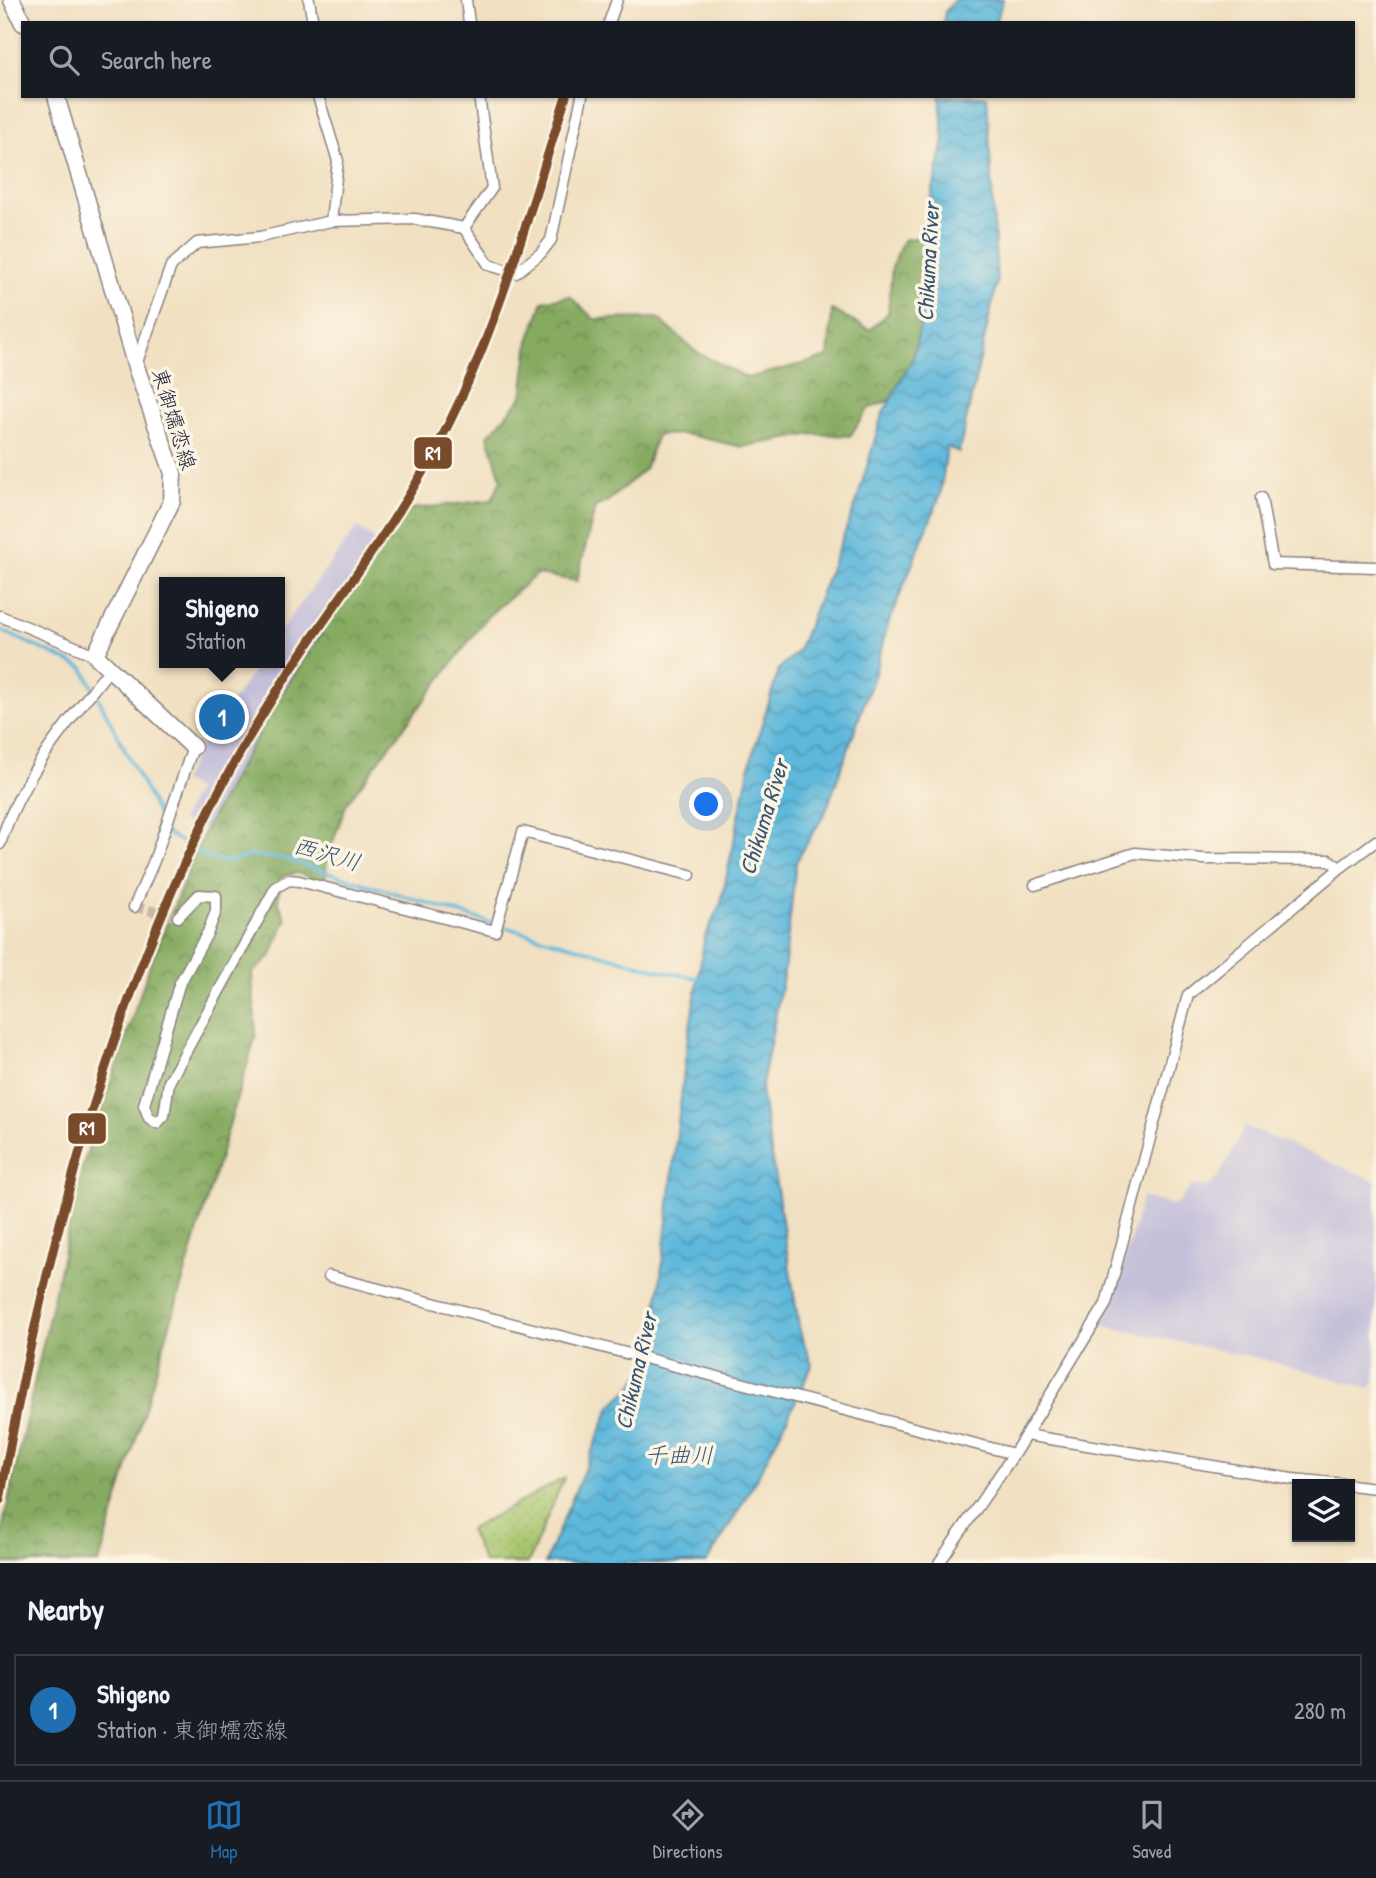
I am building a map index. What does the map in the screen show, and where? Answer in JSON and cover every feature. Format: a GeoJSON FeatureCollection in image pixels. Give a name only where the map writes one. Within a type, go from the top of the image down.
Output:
{"type":"FeatureCollection","features":[{"type":"Feature","properties":{"kind":"main road"},"geometry":{"type":"LineString","coordinates":[[12,0],[22,21]]}},
{"type":"Feature","properties":{"kind":"main road","name":"東御嬬恋線"},"geometry":{"type":"LineString","coordinates":[[57,98],[135,367],[173,473],[172,501],[95,656]]}},
{"type":"Feature","properties":{"kind":"main road"},"geometry":{"type":"LineString","coordinates":[[95,656],[105,676],[193,747]]}},
{"type":"Feature","properties":{"kind":"street"},"geometry":{"type":"LineString","coordinates":[[309,0],[313,21]]}},
{"type":"Feature","properties":{"kind":"street"},"geometry":{"type":"LineString","coordinates":[[466,0],[469,21]]}},
{"type":"Feature","properties":{"kind":"street"},"geometry":{"type":"LineString","coordinates":[[610,21],[617,0]]}},
{"type":"Feature","properties":{"kind":"street"},"geometry":{"type":"LineString","coordinates":[[319,98],[338,161],[331,221]]}},
{"type":"Feature","properties":{"kind":"street"},"geometry":{"type":"LineString","coordinates":[[464,228],[492,188],[479,98]]}},
{"type":"Feature","properties":{"kind":"street"},"geometry":{"type":"LineString","coordinates":[[135,367],[171,266],[197,243],[260,237],[331,221],[415,219],[464,228],[489,265],[516,272],[541,253],[551,240],[582,98]]}},
{"type":"Feature","properties":{"kind":"street"},"geometry":{"type":"LineString","coordinates":[[1261,498],[1273,564],[1376,567]]}},
{"type":"Feature","properties":{"kind":"street"},"geometry":{"type":"LineString","coordinates":[[0,616],[95,656]]}},
{"type":"Feature","properties":{"kind":"street"},"geometry":{"type":"LineString","coordinates":[[0,844],[22,788],[105,676]]}},
{"type":"Feature","properties":{"kind":"street"},"geometry":{"type":"LineString","coordinates":[[134,907],[154,861],[160,836],[193,747]]}},
{"type":"Feature","properties":{"kind":"street"},"geometry":{"type":"LineString","coordinates":[[178,917],[199,895],[216,896],[216,911],[208,932],[178,985],[144,1105],[149,1118],[157,1123],[164,1115],[169,1082],[276,887],[283,882],[299,881],[495,931],[523,832],[690,875]]}},
{"type":"Feature","properties":{"kind":"street"},"geometry":{"type":"LineString","coordinates":[[939,1563],[1014,1454],[1106,1304],[1113,1288],[1161,1092],[1188,995],[1376,841]]}},
{"type":"Feature","properties":{"kind":"street"},"geometry":{"type":"LineString","coordinates":[[1035,886],[1135,853],[1203,859],[1329,860],[1340,868]]}},
{"type":"Feature","properties":{"kind":"street"},"geometry":{"type":"LineString","coordinates":[[329,1276],[1014,1454]]}},
{"type":"Feature","properties":{"kind":"street"},"geometry":{"type":"LineString","coordinates":[[1026,1435],[1292,1479]]}},
{"type":"Feature","properties":{"kind":"street"},"geometry":{"type":"LineString","coordinates":[[1355,1485],[1376,1488]]}},
{"type":"Feature","properties":{"kind":"shaded area"},"geometry":{"type":"Polygon","coordinates":[[[357,527],[383,545],[284,690],[205,830],[181,821],[196,790],[182,781],[223,704],[229,706],[256,668],[285,668],[285,625],[357,527]]]}},
{"type":"Feature","properties":{"kind":"shaded area"},"geometry":{"type":"Polygon","coordinates":[[[1245,1126],[1376,1181],[1376,1374],[1371,1389],[1269,1361],[1100,1325],[1114,1300],[1142,1197],[1172,1205],[1179,1202],[1192,1185],[1208,1187],[1219,1176],[1245,1126]]]}},
{"type":"Feature","properties":{"kind":"green space"},"geometry":{"type":"Polygon","coordinates":[[[927,236],[926,297],[913,358],[892,399],[868,409],[850,436],[814,434],[742,447],[685,434],[657,435],[645,469],[607,502],[595,507],[577,581],[537,574],[488,616],[347,803],[327,858],[325,882],[296,873],[281,877],[278,901],[286,920],[271,957],[252,973],[256,1035],[99,1563],[0,1563],[3,1525],[82,1168],[150,965],[205,830],[284,690],[403,510],[492,500],[501,479],[488,436],[522,397],[529,341],[543,301],[570,296],[594,319],[658,318],[696,352],[747,378],[828,357],[832,310],[870,330],[888,313],[892,267],[903,240],[927,236]]]}},
{"type":"Feature","properties":{"kind":"green space"},"geometry":{"type":"Polygon","coordinates":[[[564,1478],[528,1563],[484,1563],[469,1530],[564,1478]]]}},
{"type":"Feature","properties":{"kind":"water"},"geometry":{"type":"Polygon","coordinates":[[[954,0],[1003,0],[996,21],[943,21],[945,12],[954,0]]]}},
{"type":"Feature","properties":{"kind":"water","name":"千曲川"},"geometry":{"type":"Polygon","coordinates":[[[940,98],[987,98],[997,283],[959,452],[947,447],[940,496],[888,624],[874,676],[826,811],[796,862],[784,971],[761,1090],[800,1332],[812,1365],[763,1466],[706,1563],[545,1563],[611,1406],[634,1384],[652,1353],[687,1045],[705,936],[721,903],[751,760],[779,669],[798,651],[856,504],[882,415],[913,358],[925,302],[928,212],[944,141],[940,98]]]}},
{"type":"Feature","properties":{"kind":"waterway","name":"西沢川"},"geometry":{"type":"LineString","coordinates":[[0,630],[83,668],[166,833],[207,857],[227,862],[252,855],[285,859],[501,926],[661,971],[702,979]]}},
{"type":"Feature","properties":{"kind":"tunnel"},"geometry":{"type":"LineString","coordinates":[[134,907],[178,917]]}},
{"type":"Feature","properties":{"kind":"transit line","name":"R1"},"geometry":{"type":"LineString","coordinates":[[0,1500],[34,1333],[76,1163],[130,997],[161,917],[207,815],[246,741],[290,670],[395,516],[443,435],[497,311],[565,98]]}},
{"type":"Feature","properties":{"kind":"place","name":"Shigeno"},"geometry":{"type":"Point","coordinates":[222,717]}},
{"type":"Feature","properties":{"kind":"water label","name":"Chikuma River"},"geometry":{"type":"Point","coordinates":[928,262]}},
{"type":"Feature","properties":{"kind":"water label","name":"Chikuma River"},"geometry":{"type":"Point","coordinates":[764,817]}},
{"type":"Feature","properties":{"kind":"water label","name":"Chikuma River"},"geometry":{"type":"Point","coordinates":[636,1371]}}]}
